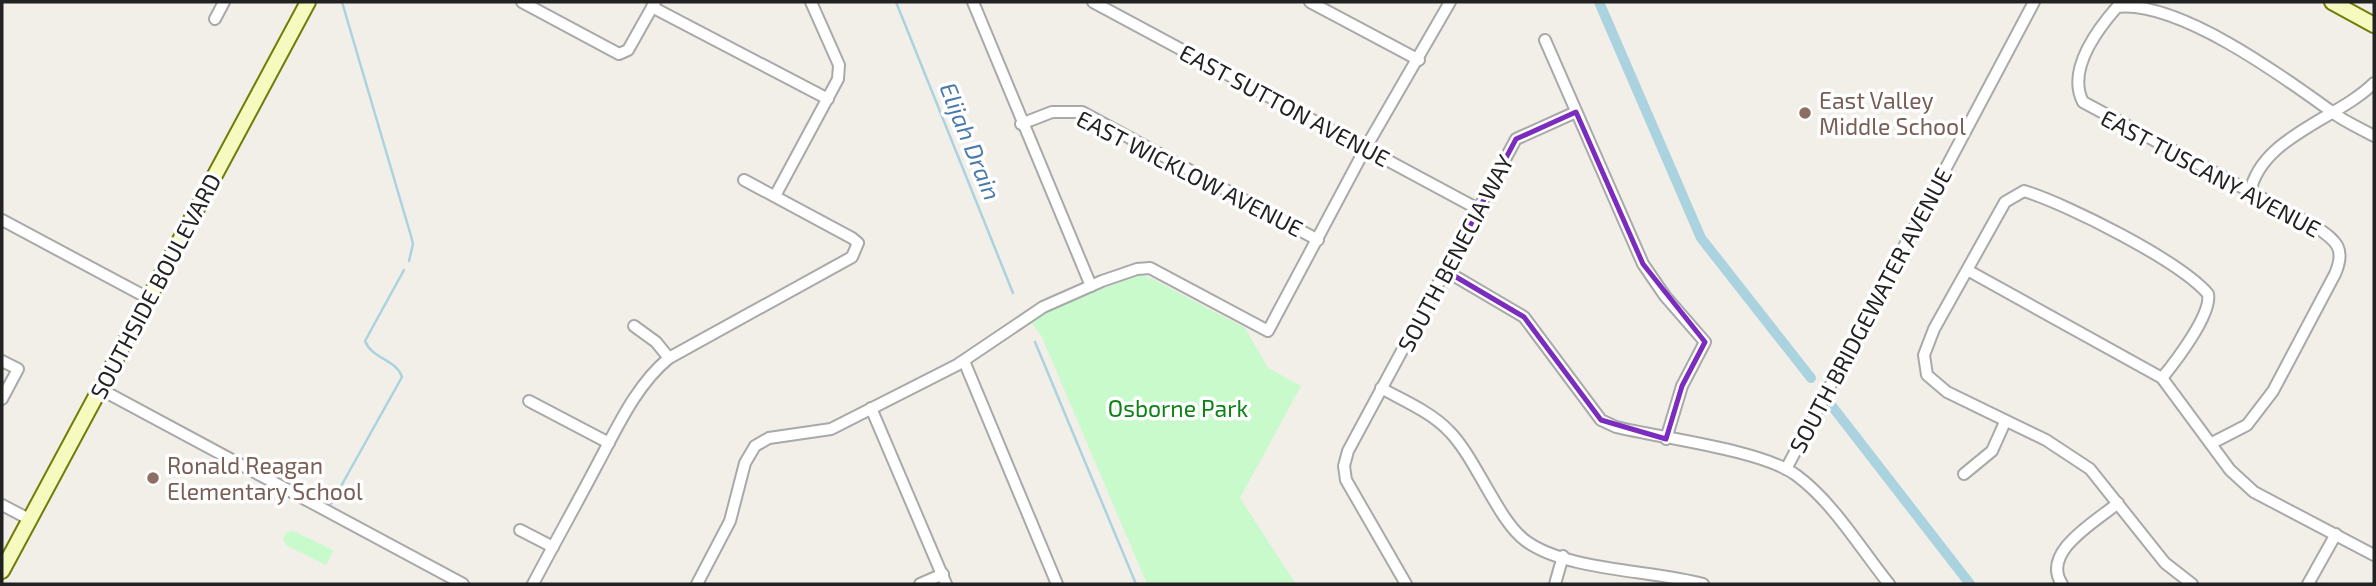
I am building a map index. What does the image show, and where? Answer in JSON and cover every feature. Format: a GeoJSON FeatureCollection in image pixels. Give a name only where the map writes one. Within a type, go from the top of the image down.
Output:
{"type":"FeatureCollection","features":[{"type":"Feature","properties":{"kind":"main road","name":"SOUTHSIDE BOULEVARD"},"geometry":{"type":"LineString","coordinates":[[2,571],[308,2]]}},
{"type":"Feature","properties":{"kind":"main road"},"geometry":{"type":"LineString","coordinates":[[2332,2],[2374,24]]}},
{"type":"Feature","properties":{"kind":"street"},"geometry":{"type":"LineString","coordinates":[[215,19],[224,2]]}},
{"type":"Feature","properties":{"kind":"street"},"geometry":{"type":"LineString","coordinates":[[522,2],[532,10],[619,54],[628,50],[654,4],[828,99]]}},
{"type":"Feature","properties":{"kind":"street"},"geometry":{"type":"LineString","coordinates":[[775,196],[838,79],[839,65],[811,2]]}},
{"type":"Feature","properties":{"kind":"street"},"geometry":{"type":"LineString","coordinates":[[973,2],[1021,124],[1091,286]]}},
{"type":"Feature","properties":{"kind":"street","name":"EAST SUTTON AVENUE"},"geometry":{"type":"LineString","coordinates":[[1093,2],[1115,7],[1365,149],[1478,209]]}},
{"type":"Feature","properties":{"kind":"street"},"geometry":{"type":"LineString","coordinates":[[1310,2],[1419,60]]}},
{"type":"Feature","properties":{"kind":"street"},"geometry":{"type":"LineString","coordinates":[[697,584],[730,521],[745,463],[755,446],[769,438],[831,429],[964,360],[1043,307],[1137,269],[1150,268],[1268,331],[1365,149],[1419,60],[1450,2]]}},
{"type":"Feature","properties":{"kind":"street","name":"SOUTH BRIDGEWATER AVENUE"},"geometry":{"type":"LineString","coordinates":[[1786,470],[2034,2]]}},
{"type":"Feature","properties":{"kind":"street","name":"EAST TUSCANY AVENUE"},"geometry":{"type":"LineString","coordinates":[[2212,443],[2247,425],[2273,391],[2342,258],[2334,241],[2326,233],[2094,110],[2083,102],[2077,91],[2077,75],[2112,13],[2126,4],[2142,2],[2179,12],[2241,44],[2274,66],[2334,114]]}},
{"type":"Feature","properties":{"kind":"street"},"geometry":{"type":"LineString","coordinates":[[1545,40],[1643,264],[1665,296],[1705,342],[1682,386],[1666,439]]}},
{"type":"Feature","properties":{"kind":"street"},"geometry":{"type":"LineString","coordinates":[[2250,193],[2252,182],[2279,147],[2334,114],[2374,83]]}},
{"type":"Feature","properties":{"kind":"street","name":"EAST WICKLOW AVENUE"},"geometry":{"type":"LineString","coordinates":[[1021,124],[1052,111],[1082,112],[1318,240]]}},
{"type":"Feature","properties":{"kind":"street","name":"SOUTH BENECIA WAY"},"geometry":{"type":"LineString","coordinates":[[1406,584],[1355,500],[1344,466],[1381,388],[1516,139],[1576,112]]}},
{"type":"Feature","properties":{"kind":"street"},"geometry":{"type":"LineString","coordinates":[[2334,114],[2374,136]]}},
{"type":"Feature","properties":{"kind":"street"},"geometry":{"type":"LineString","coordinates":[[533,584],[643,383],[668,358],[852,257],[858,243],[744,180]]}},
{"type":"Feature","properties":{"kind":"street"},"geometry":{"type":"LineString","coordinates":[[2162,378],[2180,355],[2208,307],[2208,294],[2172,265],[2052,199],[2024,191],[2005,202],[1934,330],[1924,355],[1927,375],[1947,392],[2074,456],[2090,469],[2165,563],[2192,584]]}},
{"type":"Feature","properties":{"kind":"street"},"geometry":{"type":"LineString","coordinates":[[2,220],[148,299]]}},
{"type":"Feature","properties":{"kind":"street"},"geometry":{"type":"LineString","coordinates":[[1446,271],[1524,317],[1601,420],[1616,427],[1767,460],[1786,470],[1807,485],[1828,507],[1889,584]]}},
{"type":"Feature","properties":{"kind":"street"},"geometry":{"type":"LineString","coordinates":[[1969,271],[2162,378],[2230,470],[2254,492],[2374,555]]}},
{"type":"Feature","properties":{"kind":"street"},"geometry":{"type":"LineString","coordinates":[[634,326],[656,342],[668,358]]}},
{"type":"Feature","properties":{"kind":"street"},"geometry":{"type":"LineString","coordinates":[[964,360],[1057,584]]}},
{"type":"Feature","properties":{"kind":"street"},"geometry":{"type":"LineString","coordinates":[[2,361],[18,369],[2,399]]}},
{"type":"Feature","properties":{"kind":"street"},"geometry":{"type":"LineString","coordinates":[[100,388],[463,584]]}},
{"type":"Feature","properties":{"kind":"street"},"geometry":{"type":"LineString","coordinates":[[1381,388],[1449,431],[1523,539],[1563,556],[1703,584]]}},
{"type":"Feature","properties":{"kind":"street"},"geometry":{"type":"LineString","coordinates":[[529,401],[609,443]]}},
{"type":"Feature","properties":{"kind":"street"},"geometry":{"type":"LineString","coordinates":[[871,408],[944,579],[920,584]]}},
{"type":"Feature","properties":{"kind":"street"},"geometry":{"type":"LineString","coordinates":[[1964,474],[1992,451],[2005,422]]}},
{"type":"Feature","properties":{"kind":"street"},"geometry":{"type":"LineString","coordinates":[[2062,584],[2056,576],[2057,561],[2064,548],[2118,503]]}},
{"type":"Feature","properties":{"kind":"street"},"geometry":{"type":"LineString","coordinates":[[2,505],[29,519]]}},
{"type":"Feature","properties":{"kind":"street"},"geometry":{"type":"LineString","coordinates":[[520,530],[553,547]]}},
{"type":"Feature","properties":{"kind":"street"},"geometry":{"type":"LineString","coordinates":[[2308,584],[2336,534]]}},
{"type":"Feature","properties":{"kind":"street"},"geometry":{"type":"LineString","coordinates":[[1555,584],[1563,556]]}},
{"type":"Feature","properties":{"kind":"highlighted area"},"geometry":{"type":"Polygon","coordinates":[[[1576,112],[1643,264],[1705,342],[1682,386],[1666,439],[1601,420],[1524,317],[1446,271],[1516,139],[1576,112]]]}},
{"type":"Feature","properties":{"kind":"green space","name":"Osborne Park"},"geometry":{"type":"Polygon","coordinates":[[[1139,275],[1151,278],[1245,328],[1268,368],[1301,386],[1240,498],[1296,584],[1147,584],[1041,335],[1031,322],[1055,307],[1139,275]]]}},
{"type":"Feature","properties":{"kind":"green space"},"geometry":{"type":"Polygon","coordinates":[[[293,531],[331,549],[333,552],[326,565],[287,546],[283,539],[287,532],[293,531]]]}},
{"type":"Feature","properties":{"kind":"waterway"},"geometry":{"type":"LineString","coordinates":[[342,2],[411,236],[413,244],[409,261]]}},
{"type":"Feature","properties":{"kind":"waterway","name":"Elijah Drain"},"geometry":{"type":"LineString","coordinates":[[896,2],[1013,293]]}},
{"type":"Feature","properties":{"kind":"waterway"},"geometry":{"type":"LineString","coordinates":[[1599,2],[1701,238],[1811,378]]}},
{"type":"Feature","properties":{"kind":"waterway"},"geometry":{"type":"LineString","coordinates":[[331,504],[402,377],[395,366],[373,352],[365,341],[404,270]]}},
{"type":"Feature","properties":{"kind":"waterway","name":"Elijah Drain"},"geometry":{"type":"LineString","coordinates":[[1035,342],[1136,584]]}},
{"type":"Feature","properties":{"kind":"waterway"},"geometry":{"type":"LineString","coordinates":[[1828,401],[1970,584]]}},
{"type":"Feature","properties":{"kind":"place","name":"East Valley Middle School"},"geometry":{"type":"Point","coordinates":[1805,113]}},
{"type":"Feature","properties":{"kind":"place","name":"Ronald Reagan Elementary School"},"geometry":{"type":"Point","coordinates":[153,478]}}]}
